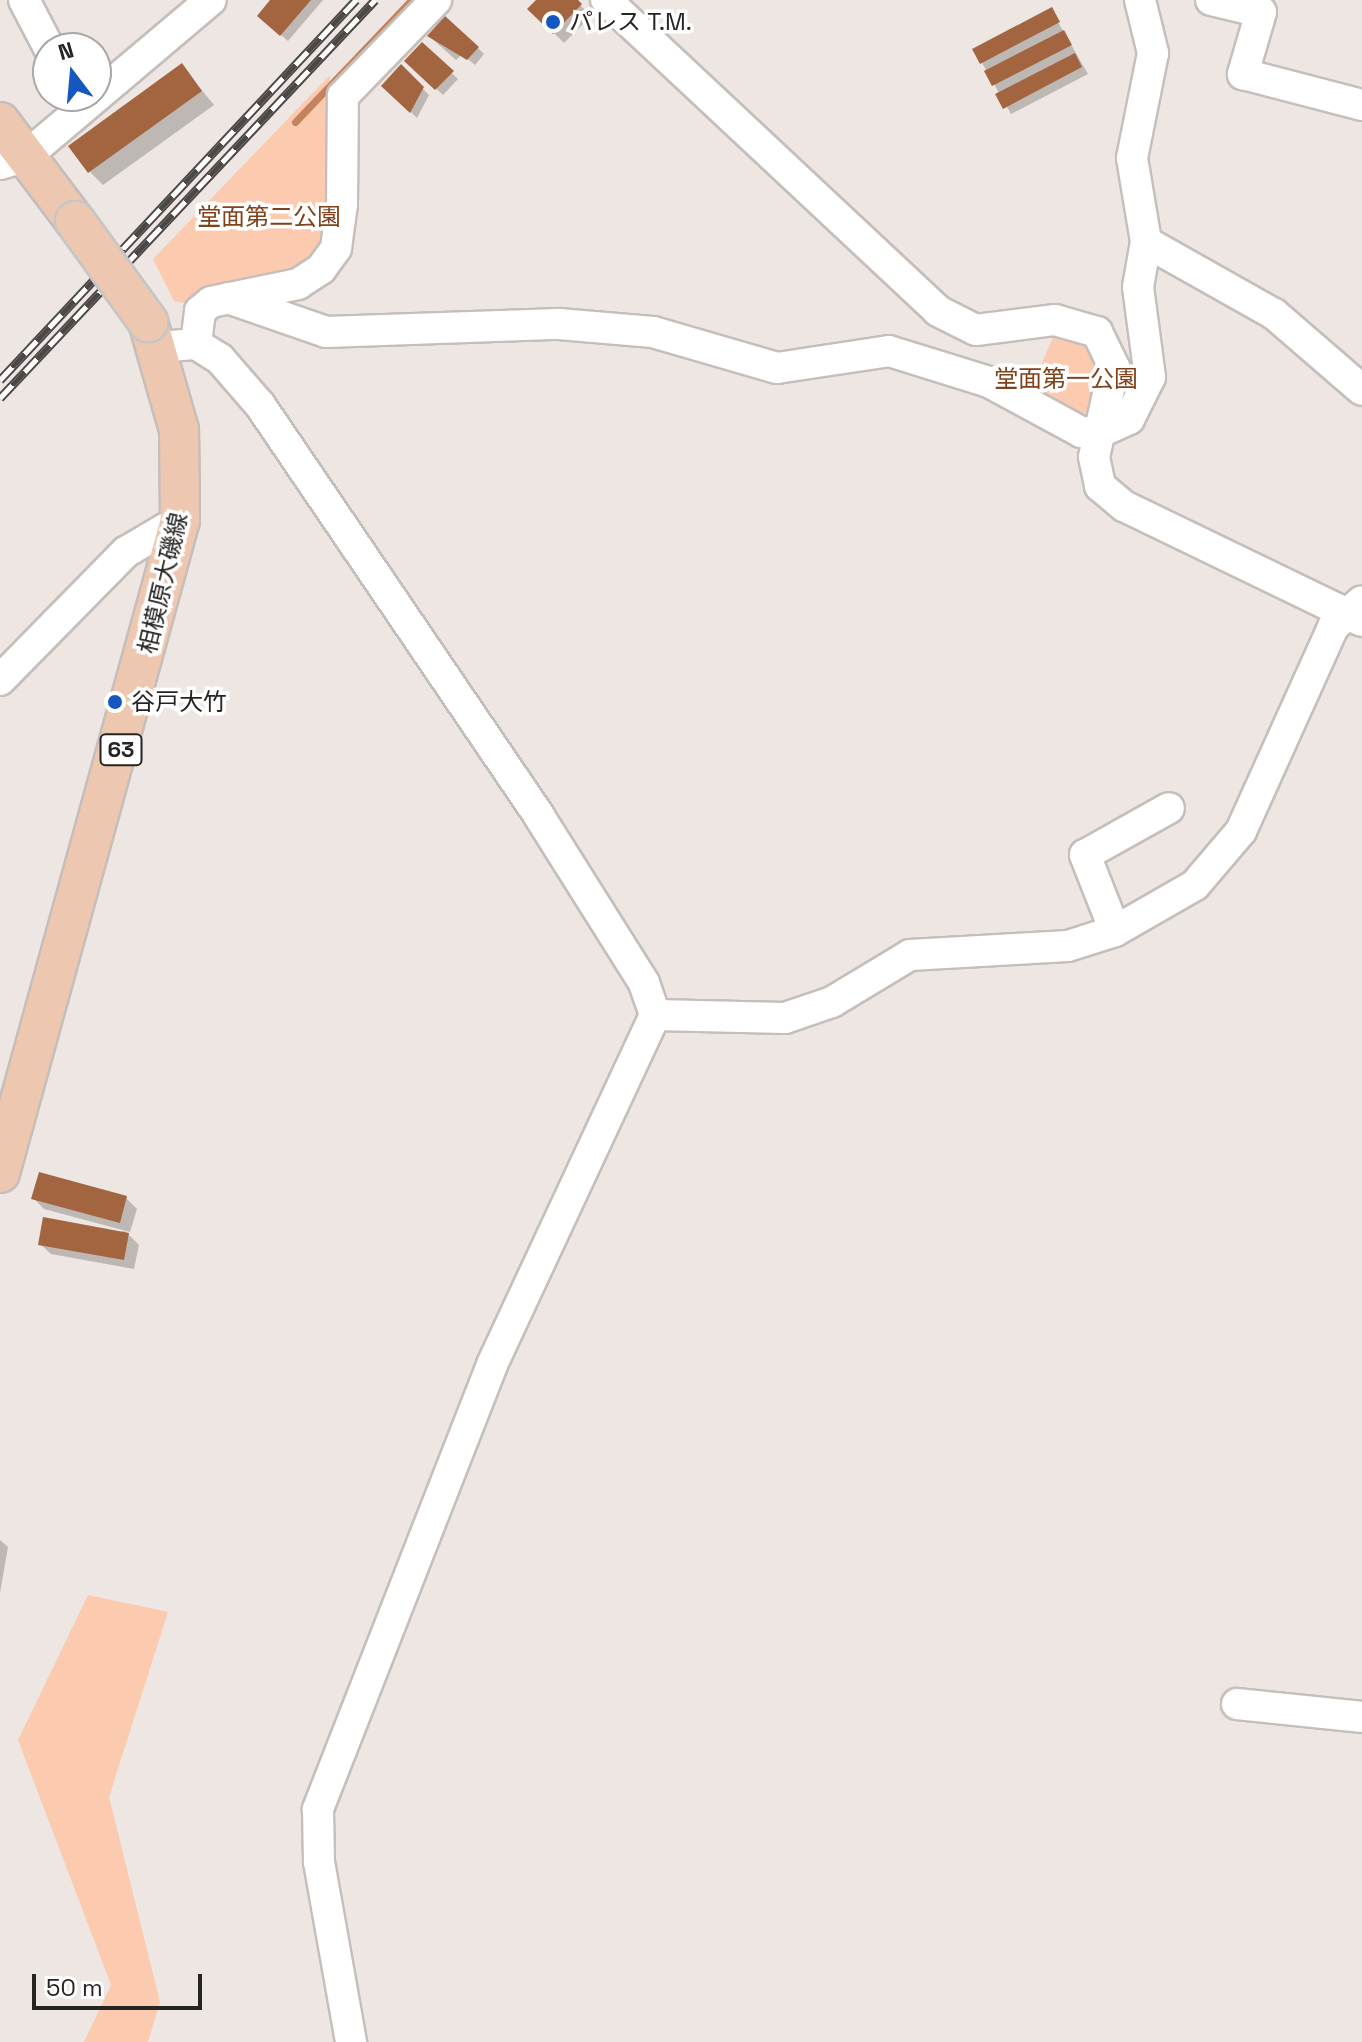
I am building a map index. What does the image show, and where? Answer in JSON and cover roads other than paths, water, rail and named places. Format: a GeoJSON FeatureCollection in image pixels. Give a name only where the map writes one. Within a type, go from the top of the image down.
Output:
{"type":"FeatureCollection","features":[{"type":"Feature","properties":{"kind":"main road","name":"相模原大磯線"},"geometry":{"type":"LineString","coordinates":[[0,122],[12,160],[75,221],[168,338],[179,430],[180,520],[0,1173]]}},
{"type":"Feature","properties":{"kind":"street"},"geometry":{"type":"LineString","coordinates":[[24,0],[41,32]]}},
{"type":"Feature","properties":{"kind":"street"},"geometry":{"type":"LineString","coordinates":[[436,0],[343,96],[342,204],[336,248],[321,269],[298,284],[228,298],[200,311],[168,338],[220,359],[260,405],[385,583],[556,841],[655,1015]]}},
{"type":"Feature","properties":{"kind":"street"},"geometry":{"type":"LineString","coordinates":[[606,0],[938,311],[976,330],[1055,320],[1097,332],[1114,367],[1098,433],[1100,486],[1124,506],[1326,608],[1358,611]]}},
{"type":"Feature","properties":{"kind":"street"},"geometry":{"type":"LineString","coordinates":[[228,298],[326,332],[575,326],[653,332],[777,368],[889,351],[989,382],[1081,432],[1098,433],[1129,419],[1150,377],[1138,287],[1146,242],[1132,158],[1153,53],[1140,0]]}},
{"type":"Feature","properties":{"kind":"street"},"geometry":{"type":"LineString","coordinates":[[1211,0],[1261,12],[1243,74],[1362,105]]}},
{"type":"Feature","properties":{"kind":"street"},"geometry":{"type":"LineString","coordinates":[[112,76],[204,3]]}},
{"type":"Feature","properties":{"kind":"street"},"geometry":{"type":"LineString","coordinates":[[12,160],[68,112]]}},
{"type":"Feature","properties":{"kind":"street"},"geometry":{"type":"LineString","coordinates":[[1146,242],[1274,314],[1362,390]]}},
{"type":"Feature","properties":{"kind":"street"},"geometry":{"type":"LineString","coordinates":[[0,680],[126,552],[180,520]]}},
{"type":"Feature","properties":{"kind":"street"},"geometry":{"type":"LineString","coordinates":[[655,1015],[785,1018],[832,1002],[910,955],[1040,950],[1115,931],[1195,885],[1229,851],[1333,627],[1358,611]]}},
{"type":"Feature","properties":{"kind":"street"},"geometry":{"type":"LineString","coordinates":[[1115,931],[1085,855],[1154,810]]}},
{"type":"Feature","properties":{"kind":"street"},"geometry":{"type":"LineString","coordinates":[[351,2042],[319,1862],[318,1810],[492,1365],[655,1015]]}},
{"type":"Feature","properties":{"kind":"street"},"geometry":{"type":"LineString","coordinates":[[1237,1704],[1362,1717]]}},
{"type":"Feature","properties":{"kind":"waterway"},"geometry":{"type":"LineString","coordinates":[[295,122],[411,0]]}},
{"type":"Feature","properties":{"kind":"railway"},"geometry":{"type":"LineString","coordinates":[[0,380],[356,0]]}},
{"type":"Feature","properties":{"kind":"railway"},"geometry":{"type":"LineString","coordinates":[[0,398],[375,0]]}},
{"type":"Feature","properties":{"kind":"place","name":"パレス T.M."},"geometry":{"type":"Point","coordinates":[553,22]}},
{"type":"Feature","properties":{"kind":"place","name":"谷戸大竹"},"geometry":{"type":"Point","coordinates":[115,702]}},
{"type":"Feature","properties":{"kind":"park label","name":"堂面第二公園"},"geometry":{"type":"Point","coordinates":[269,217]}},
{"type":"Feature","properties":{"kind":"park label","name":"堂面第一公園"},"geometry":{"type":"Point","coordinates":[1066,379]}}]}
